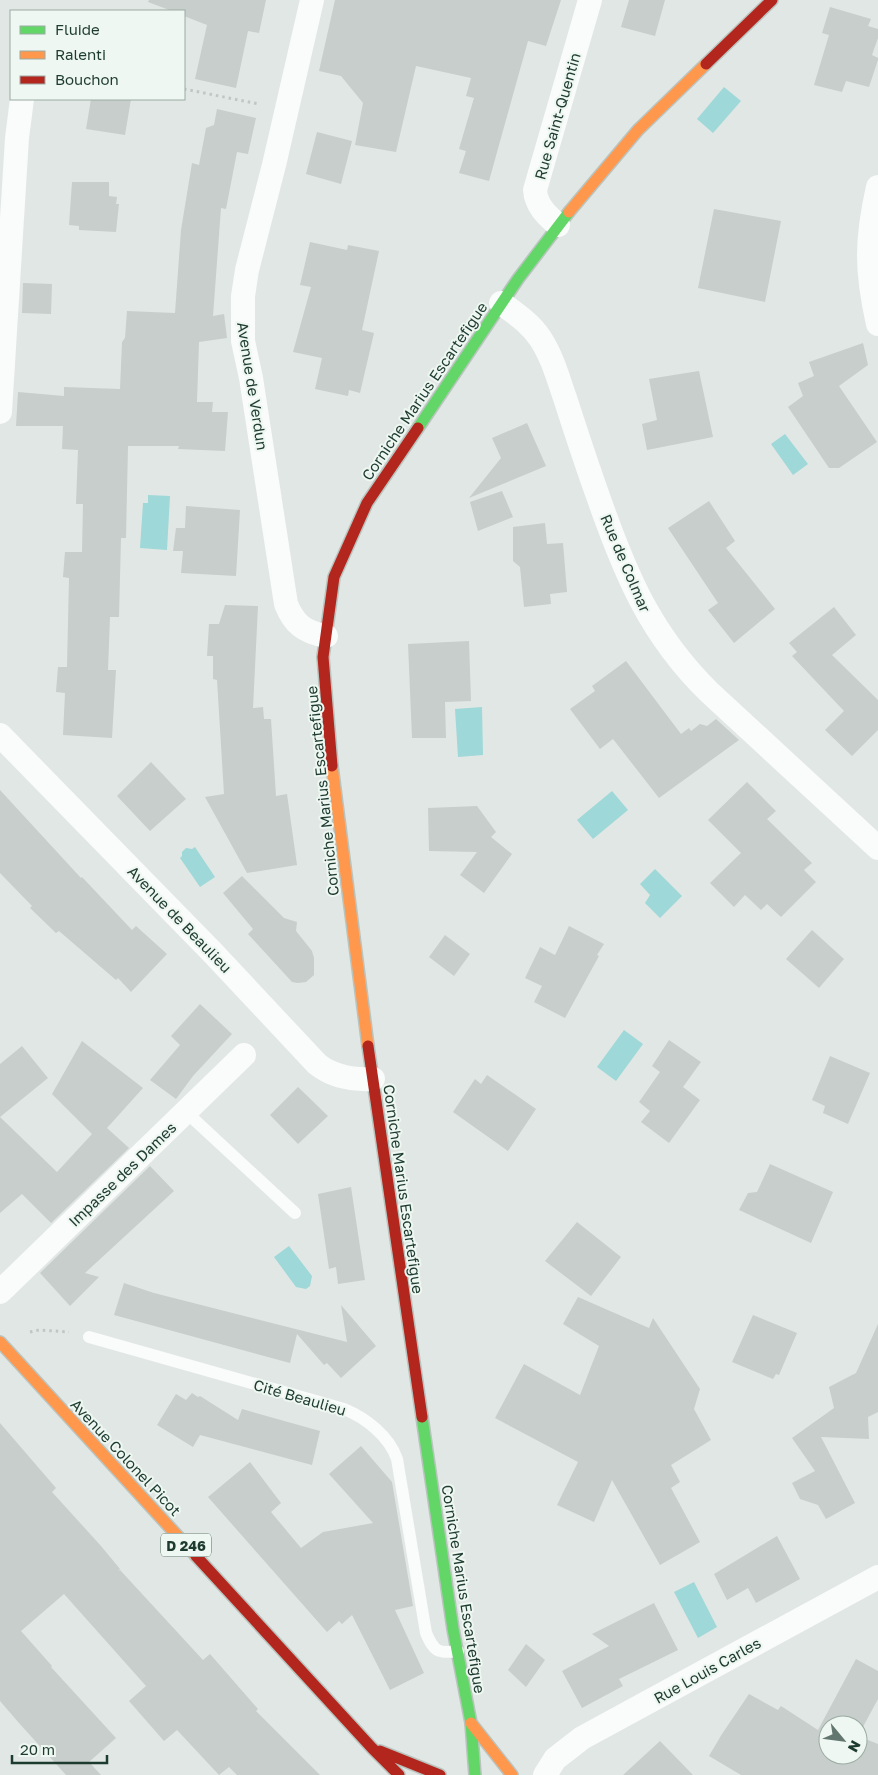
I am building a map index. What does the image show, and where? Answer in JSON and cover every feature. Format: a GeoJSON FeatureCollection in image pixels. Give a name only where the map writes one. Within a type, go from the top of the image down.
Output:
{"type":"FeatureCollection","features":[{"type":"Feature","properties":{"kind":"main road","name":"Corniche Marius Escartefigue"},"geometry":{"type":"LineString","coordinates":[[475,1775],[470,1723],[372,1079],[330,753],[323,657],[334,577],[367,503],[501,303],[558,225],[638,130],[772,0]]}},
{"type":"Feature","properties":{"kind":"main road","name":"Avenue Colonel Picot"},"geometry":{"type":"LineString","coordinates":[[0,1342],[372,1748],[399,1775]]}},
{"type":"Feature","properties":{"kind":"main road","name":"Corniche Marius Escartefigue"},"geometry":{"type":"LineString","coordinates":[[470,1723],[512,1775]]}},
{"type":"Feature","properties":{"kind":"main road","name":"Avenue Colonel Picot"},"geometry":{"type":"LineString","coordinates":[[372,1748],[440,1775]]}},
{"type":"Feature","properties":{"kind":"street","name":"Avenue de Verdun"},"geometry":{"type":"LineString","coordinates":[[312,0],[244,284],[242,322],[243,341],[252,378],[286,604],[291,616],[302,628],[326,636]]}},
{"type":"Feature","properties":{"kind":"street","name":"Rue Saint-Quentin"},"geometry":{"type":"LineString","coordinates":[[558,225],[542,209],[537,201],[535,190],[590,0]]}},
{"type":"Feature","properties":{"kind":"street"},"geometry":{"type":"LineString","coordinates":[[0,412],[17,138],[22,100]]}},
{"type":"Feature","properties":{"kind":"street"},"geometry":{"type":"LineString","coordinates":[[878,187],[869,236],[868,266],[878,324]]}},
{"type":"Feature","properties":{"kind":"street","name":"Rue de Colmar"},"geometry":{"type":"LineString","coordinates":[[501,303],[528,323],[546,347],[621,558],[643,607],[664,641],[689,672],[709,692],[878,848]]}},
{"type":"Feature","properties":{"kind":"street","name":"Avenue de Beaulieu"},"geometry":{"type":"LineString","coordinates":[[0,735],[213,953],[317,1064],[332,1074],[372,1079]]}},
{"type":"Feature","properties":{"kind":"street","name":"Impasse des Dames"},"geometry":{"type":"LineString","coordinates":[[0,1292],[244,1055]]}},
{"type":"Feature","properties":{"kind":"street","name":"Rue Louis Carles"},"geometry":{"type":"LineString","coordinates":[[545,1775],[555,1759],[582,1738],[878,1577]]}},
{"type":"Feature","properties":{"kind":"lane"},"geometry":{"type":"LineString","coordinates":[[186,1112],[295,1213]]}},
{"type":"Feature","properties":{"kind":"lane","name":"Cité Beaulieu"},"geometry":{"type":"LineString","coordinates":[[89,1337],[344,1409],[360,1417],[373,1427],[389,1443],[397,1459],[426,1633],[436,1650],[448,1653],[458,1651]]}},
{"type":"Feature","properties":{"kind":"path"},"geometry":{"type":"LineString","coordinates":[[185,89],[287,110]]}},
{"type":"Feature","properties":{"kind":"path"},"geometry":{"type":"LineString","coordinates":[[8,1351],[30,1332],[39,1330],[61,1331],[89,1337]]}},
{"type":"Feature","properties":{"kind":"water"},"geometry":{"type":"Polygon","coordinates":[[[724,87],[741,101],[713,133],[697,119],[724,87]]]}},
{"type":"Feature","properties":{"kind":"water"},"geometry":{"type":"Polygon","coordinates":[[[785,434],[808,464],[793,475],[771,444],[785,434]]]}},
{"type":"Feature","properties":{"kind":"water"},"geometry":{"type":"Polygon","coordinates":[[[148,495],[170,496],[167,550],[140,548],[143,503],[148,503],[148,495]]]}},
{"type":"Feature","properties":{"kind":"water"},"geometry":{"type":"Polygon","coordinates":[[[482,707],[483,755],[458,757],[455,709],[482,707]]]}},
{"type":"Feature","properties":{"kind":"water"},"geometry":{"type":"Polygon","coordinates":[[[612,791],[628,810],[593,839],[577,820],[612,791]]]}},
{"type":"Feature","properties":{"kind":"water"},"geometry":{"type":"Polygon","coordinates":[[[195,847],[215,877],[200,887],[180,858],[186,848],[192,849],[195,847]]]}},
{"type":"Feature","properties":{"kind":"water"},"geometry":{"type":"Polygon","coordinates":[[[655,869],[682,896],[660,918],[645,903],[650,895],[640,884],[655,869]]]}},
{"type":"Feature","properties":{"kind":"water"},"geometry":{"type":"Polygon","coordinates":[[[624,1030],[643,1044],[616,1081],[597,1067],[624,1030]]]}},
{"type":"Feature","properties":{"kind":"water"},"geometry":{"type":"Polygon","coordinates":[[[289,1246],[312,1276],[310,1286],[306,1289],[296,1287],[274,1257],[289,1246]]]}},
{"type":"Feature","properties":{"kind":"water"},"geometry":{"type":"Polygon","coordinates":[[[694,1582],[717,1627],[698,1638],[674,1592],[694,1582]]]}},
{"type":"Feature","properties":{"kind":"building"},"geometry":{"type":"Polygon","coordinates":[[[149,0],[266,0],[259,33],[248,31],[236,88],[195,79],[207,25],[185,16],[185,10],[169,10],[148,2],[149,0]]]}},
{"type":"Feature","properties":{"kind":"building"},"geometry":{"type":"Polygon","coordinates":[[[335,0],[561,0],[546,46],[528,41],[489,181],[459,173],[466,151],[459,149],[474,98],[466,96],[471,78],[416,66],[396,152],[355,145],[363,103],[341,76],[319,71],[335,0]]]}},
{"type":"Feature","properties":{"kind":"building"},"geometry":{"type":"Polygon","coordinates":[[[629,0],[665,0],[655,36],[621,27],[629,0]]]}},
{"type":"Feature","properties":{"kind":"building"},"geometry":{"type":"Polygon","coordinates":[[[830,7],[871,19],[868,26],[878,29],[878,38],[872,55],[878,58],[878,60],[869,87],[846,81],[842,92],[814,85],[829,35],[822,33],[830,7]]]}},
{"type":"Feature","properties":{"kind":"building"},"geometry":{"type":"Polygon","coordinates":[[[91,100],[131,100],[125,135],[86,129],[91,100]]]}},
{"type":"Feature","properties":{"kind":"building"},"geometry":{"type":"Polygon","coordinates":[[[217,109],[256,118],[248,154],[237,152],[226,209],[221,208],[213,316],[224,314],[227,338],[199,342],[197,402],[213,402],[212,412],[228,412],[225,451],[178,449],[179,446],[128,446],[126,538],[121,538],[119,617],[110,617],[108,670],[116,670],[112,738],[63,735],[65,693],[56,692],[58,667],[67,667],[69,578],[63,577],[65,552],[82,552],[83,504],[76,504],[78,450],[62,449],[63,426],[16,426],[18,392],[64,396],[64,387],[120,389],[122,342],[125,338],[127,311],[175,313],[181,230],[192,163],[199,165],[206,128],[214,125],[217,109]]]}},
{"type":"Feature","properties":{"kind":"building"},"geometry":{"type":"Polygon","coordinates":[[[317,132],[352,141],[341,184],[306,174],[317,132]]]}},
{"type":"Feature","properties":{"kind":"building"},"geometry":{"type":"Polygon","coordinates":[[[72,182],[109,182],[109,196],[117,197],[116,204],[119,204],[116,232],[79,230],[79,226],[69,225],[72,182]]]}},
{"type":"Feature","properties":{"kind":"building"},"geometry":{"type":"Polygon","coordinates":[[[714,209],[781,221],[765,302],[698,288],[714,209]]]}},
{"type":"Feature","properties":{"kind":"building"},"geometry":{"type":"Polygon","coordinates":[[[310,242],[347,250],[348,245],[379,251],[362,330],[374,333],[360,393],[349,390],[348,396],[315,389],[322,358],[293,352],[311,287],[300,285],[310,242]]]}},
{"type":"Feature","properties":{"kind":"building"},"geometry":{"type":"Polygon","coordinates":[[[23,283],[52,284],[51,314],[22,313],[23,283]]]}},
{"type":"Feature","properties":{"kind":"building"},"geometry":{"type":"Polygon","coordinates":[[[863,343],[868,365],[839,386],[877,442],[839,468],[829,468],[788,407],[803,396],[798,383],[814,376],[809,362],[863,343]]]}},
{"type":"Feature","properties":{"kind":"building"},"geometry":{"type":"Polygon","coordinates":[[[699,371],[713,437],[647,450],[642,424],[657,420],[649,379],[699,371]]]}},
{"type":"Feature","properties":{"kind":"building"},"geometry":{"type":"Polygon","coordinates":[[[527,423],[546,466],[469,498],[501,458],[492,438],[527,423]]]}},
{"type":"Feature","properties":{"kind":"building"},"geometry":{"type":"Polygon","coordinates":[[[502,491],[513,517],[478,531],[470,502],[502,491]]]}},
{"type":"Feature","properties":{"kind":"building"},"geometry":{"type":"Polygon","coordinates":[[[709,501],[735,541],[726,548],[775,609],[734,643],[708,610],[718,603],[668,528],[709,501]]]}},
{"type":"Feature","properties":{"kind":"building"},"geometry":{"type":"Polygon","coordinates":[[[186,506],[240,510],[236,576],[181,573],[183,551],[173,551],[176,528],[185,528],[186,506]]]}},
{"type":"Feature","properties":{"kind":"building"},"geometry":{"type":"Polygon","coordinates":[[[545,523],[547,544],[563,543],[567,592],[550,594],[551,604],[524,607],[520,567],[513,561],[513,527],[545,523]]]}},
{"type":"Feature","properties":{"kind":"building"},"geometry":{"type":"Polygon","coordinates":[[[225,605],[258,606],[253,708],[263,707],[264,719],[271,719],[276,796],[287,794],[297,865],[247,873],[205,797],[224,794],[217,680],[213,679],[213,656],[207,656],[209,624],[219,624],[225,605]]]}},
{"type":"Feature","properties":{"kind":"building"},"geometry":{"type":"Polygon","coordinates":[[[834,607],[856,635],[832,655],[878,700],[878,730],[852,756],[825,730],[844,711],[792,656],[797,652],[789,643],[834,607]]]}},
{"type":"Feature","properties":{"kind":"building"},"geometry":{"type":"Polygon","coordinates":[[[469,641],[471,701],[445,702],[446,738],[412,738],[408,644],[469,641]]]}},
{"type":"Feature","properties":{"kind":"building"},"geometry":{"type":"Polygon","coordinates":[[[626,661],[681,734],[689,728],[691,731],[700,724],[707,726],[716,719],[739,740],[659,798],[613,739],[600,749],[570,709],[595,691],[592,686],[626,661]]]}},
{"type":"Feature","properties":{"kind":"building"},"geometry":{"type":"Polygon","coordinates":[[[151,762],[186,799],[150,831],[117,796],[151,762]]]}},
{"type":"Feature","properties":{"kind":"building"},"geometry":{"type":"Polygon","coordinates":[[[747,782],[776,811],[767,819],[812,863],[804,870],[816,882],[781,917],[767,904],[761,910],[745,895],[734,907],[710,883],[741,853],[708,820],[747,782]]]}},
{"type":"Feature","properties":{"kind":"building"},"geometry":{"type":"Polygon","coordinates":[[[0,790],[132,930],[136,926],[167,954],[131,992],[118,978],[116,980],[59,931],[56,933],[30,908],[32,906],[0,873],[0,790]]]}},
{"type":"Feature","properties":{"kind":"building"},"geometry":{"type":"Polygon","coordinates":[[[477,806],[496,832],[491,837],[512,854],[484,893],[460,875],[477,852],[429,851],[428,808],[477,806]]]}},
{"type":"Feature","properties":{"kind":"building"},"geometry":{"type":"Polygon","coordinates":[[[242,876],[284,918],[297,922],[296,931],[312,951],[314,958],[314,975],[306,982],[292,982],[248,934],[253,929],[223,893],[242,876]]]}},
{"type":"Feature","properties":{"kind":"building"},"geometry":{"type":"Polygon","coordinates":[[[569,926],[604,944],[565,1018],[534,1002],[542,986],[525,978],[540,947],[555,955],[569,926]]]}},
{"type":"Feature","properties":{"kind":"building"},"geometry":{"type":"Polygon","coordinates":[[[812,930],[844,959],[819,988],[786,959],[812,930]]]}},
{"type":"Feature","properties":{"kind":"building"},"geometry":{"type":"Polygon","coordinates":[[[445,935],[470,954],[454,976],[429,957],[445,935]]]}},
{"type":"Feature","properties":{"kind":"building"},"geometry":{"type":"Polygon","coordinates":[[[200,1004],[232,1034],[193,1076],[176,1099],[150,1080],[180,1045],[171,1036],[200,1004]]]}},
{"type":"Feature","properties":{"kind":"building"},"geometry":{"type":"Polygon","coordinates":[[[669,1040],[701,1062],[683,1087],[700,1100],[669,1143],[641,1122],[650,1111],[639,1102],[660,1072],[652,1066],[669,1040]]]}},
{"type":"Feature","properties":{"kind":"building"},"geometry":{"type":"Polygon","coordinates":[[[82,1041],[143,1088],[107,1128],[129,1148],[51,1223],[22,1194],[0,1213],[0,1117],[57,1172],[92,1134],[52,1094],[82,1041]]]}},
{"type":"Feature","properties":{"kind":"building"},"geometry":{"type":"Polygon","coordinates":[[[22,1046],[48,1078],[0,1117],[0,1064],[22,1046]]]}},
{"type":"Feature","properties":{"kind":"building"},"geometry":{"type":"Polygon","coordinates":[[[830,1056],[870,1073],[848,1124],[823,1113],[825,1106],[812,1100],[830,1056]]]}},
{"type":"Feature","properties":{"kind":"building"},"geometry":{"type":"Polygon","coordinates":[[[487,1075],[536,1109],[508,1151],[453,1112],[475,1079],[481,1084],[487,1075]]]}},
{"type":"Feature","properties":{"kind":"building"},"geometry":{"type":"Polygon","coordinates":[[[298,1087],[328,1116],[298,1144],[270,1115],[298,1087]]]}},
{"type":"Feature","properties":{"kind":"building"},"geometry":{"type":"Polygon","coordinates":[[[770,1164],[833,1192],[811,1243],[739,1210],[748,1193],[757,1192],[770,1164]]]}},
{"type":"Feature","properties":{"kind":"building"},"geometry":{"type":"Polygon","coordinates":[[[150,1166],[174,1191],[85,1273],[99,1277],[70,1306],[40,1273],[150,1166]]]}},
{"type":"Feature","properties":{"kind":"building"},"geometry":{"type":"Polygon","coordinates":[[[351,1187],[365,1280],[338,1284],[336,1267],[329,1269],[318,1194],[351,1187]]]}},
{"type":"Feature","properties":{"kind":"building"},"geometry":{"type":"Polygon","coordinates":[[[577,1222],[621,1257],[591,1296],[545,1261],[577,1222]]]}},
{"type":"Feature","properties":{"kind":"building"},"geometry":{"type":"Polygon","coordinates":[[[124,1283],[154,1293],[347,1342],[341,1305],[376,1346],[341,1378],[327,1363],[324,1365],[297,1334],[290,1363],[114,1315],[124,1283]]]}},
{"type":"Feature","properties":{"kind":"building"},"geometry":{"type":"Polygon","coordinates":[[[578,1297],[649,1328],[653,1318],[700,1389],[694,1409],[711,1440],[671,1465],[680,1482],[671,1488],[700,1542],[660,1565],[612,1480],[594,1522],[557,1505],[578,1462],[495,1418],[524,1364],[580,1395],[599,1346],[563,1324],[578,1297]]]}},
{"type":"Feature","properties":{"kind":"building"},"geometry":{"type":"Polygon","coordinates":[[[753,1315],[797,1333],[779,1375],[776,1374],[773,1379],[732,1362],[753,1315]]]}},
{"type":"Feature","properties":{"kind":"building"},"geometry":{"type":"Polygon","coordinates":[[[878,1324],[878,1412],[868,1417],[869,1439],[821,1437],[855,1503],[826,1519],[818,1505],[800,1499],[792,1483],[815,1471],[792,1438],[834,1408],[829,1387],[856,1373],[878,1324]]]}},
{"type":"Feature","properties":{"kind":"building"},"geometry":{"type":"Polygon","coordinates":[[[192,1393],[238,1420],[242,1409],[320,1431],[312,1465],[200,1435],[193,1447],[157,1425],[176,1394],[186,1400],[192,1393]]]}},
{"type":"Feature","properties":{"kind":"building"},"geometry":{"type":"Polygon","coordinates":[[[0,1423],[56,1488],[52,1492],[101,1546],[120,1569],[118,1571],[120,1570],[203,1660],[210,1654],[258,1709],[256,1711],[320,1775],[237,1775],[229,1767],[219,1775],[177,1730],[164,1741],[129,1701],[146,1686],[64,1594],[21,1631],[116,1738],[89,1762],[101,1775],[66,1775],[0,1701],[0,1423]]]}},
{"type":"Feature","properties":{"kind":"building"},"geometry":{"type":"Polygon","coordinates":[[[361,1446],[392,1482],[413,1606],[395,1610],[424,1673],[390,1690],[352,1615],[342,1624],[339,1621],[327,1632],[208,1497],[250,1462],[281,1503],[271,1512],[301,1548],[323,1532],[373,1523],[329,1474],[361,1446]]]}},
{"type":"Feature","properties":{"kind":"building"},"geometry":{"type":"Polygon","coordinates":[[[777,1536],[800,1579],[756,1603],[748,1588],[727,1600],[714,1574],[777,1536]]]}},
{"type":"Feature","properties":{"kind":"building"},"geometry":{"type":"Polygon","coordinates":[[[654,1603],[678,1650],[619,1679],[623,1686],[582,1708],[562,1671],[609,1646],[592,1634],[654,1603]]]}},
{"type":"Feature","properties":{"kind":"building"},"geometry":{"type":"Polygon","coordinates":[[[526,1644],[545,1660],[526,1687],[508,1670],[526,1644]]]}},
{"type":"Feature","properties":{"kind":"building"},"geometry":{"type":"Polygon","coordinates":[[[856,1659],[878,1671],[878,1699],[868,1718],[868,1715],[826,1715],[856,1659]]]}},
{"type":"Feature","properties":{"kind":"building"},"geometry":{"type":"Polygon","coordinates":[[[749,1694],[778,1710],[781,1706],[818,1730],[818,1765],[868,1765],[868,1740],[878,1744],[878,1775],[741,1775],[709,1756],[749,1694]]]}},
{"type":"Feature","properties":{"kind":"building"},"geometry":{"type":"Polygon","coordinates":[[[660,1741],[693,1775],[623,1775],[660,1741]]]}},
{"type":"Feature","properties":{"kind":"traffic: fast"},"geometry":{"type":"LineString","coordinates":[[418,428],[518,279],[569,212]]}},
{"type":"Feature","properties":{"kind":"traffic: fast"},"geometry":{"type":"LineString","coordinates":[[422,1417],[453,1629],[471,1723],[475,1775]]}},
{"type":"Feature","properties":{"kind":"traffic: slow"},"geometry":{"type":"LineString","coordinates":[[569,212],[638,130],[706,64]]}},
{"type":"Feature","properties":{"kind":"traffic: slow"},"geometry":{"type":"LineString","coordinates":[[332,766],[368,1046]]}},
{"type":"Feature","properties":{"kind":"traffic: slow"},"geometry":{"type":"LineString","coordinates":[[0,1342],[196,1556]]}},
{"type":"Feature","properties":{"kind":"traffic: slow"},"geometry":{"type":"LineString","coordinates":[[471,1723],[512,1775]]}},
{"type":"Feature","properties":{"kind":"traffic: jam"},"geometry":{"type":"LineString","coordinates":[[706,64],[772,0]]}},
{"type":"Feature","properties":{"kind":"traffic: jam"},"geometry":{"type":"LineString","coordinates":[[332,766],[323,657],[334,577],[367,503],[418,428]]}},
{"type":"Feature","properties":{"kind":"traffic: jam"},"geometry":{"type":"LineString","coordinates":[[368,1046],[422,1417]]}},
{"type":"Feature","properties":{"kind":"traffic: jam"},"geometry":{"type":"LineString","coordinates":[[196,1556],[399,1775]]}},
{"type":"Feature","properties":{"kind":"traffic: jam"},"geometry":{"type":"LineString","coordinates":[[380,1751],[440,1775]]}}]}
